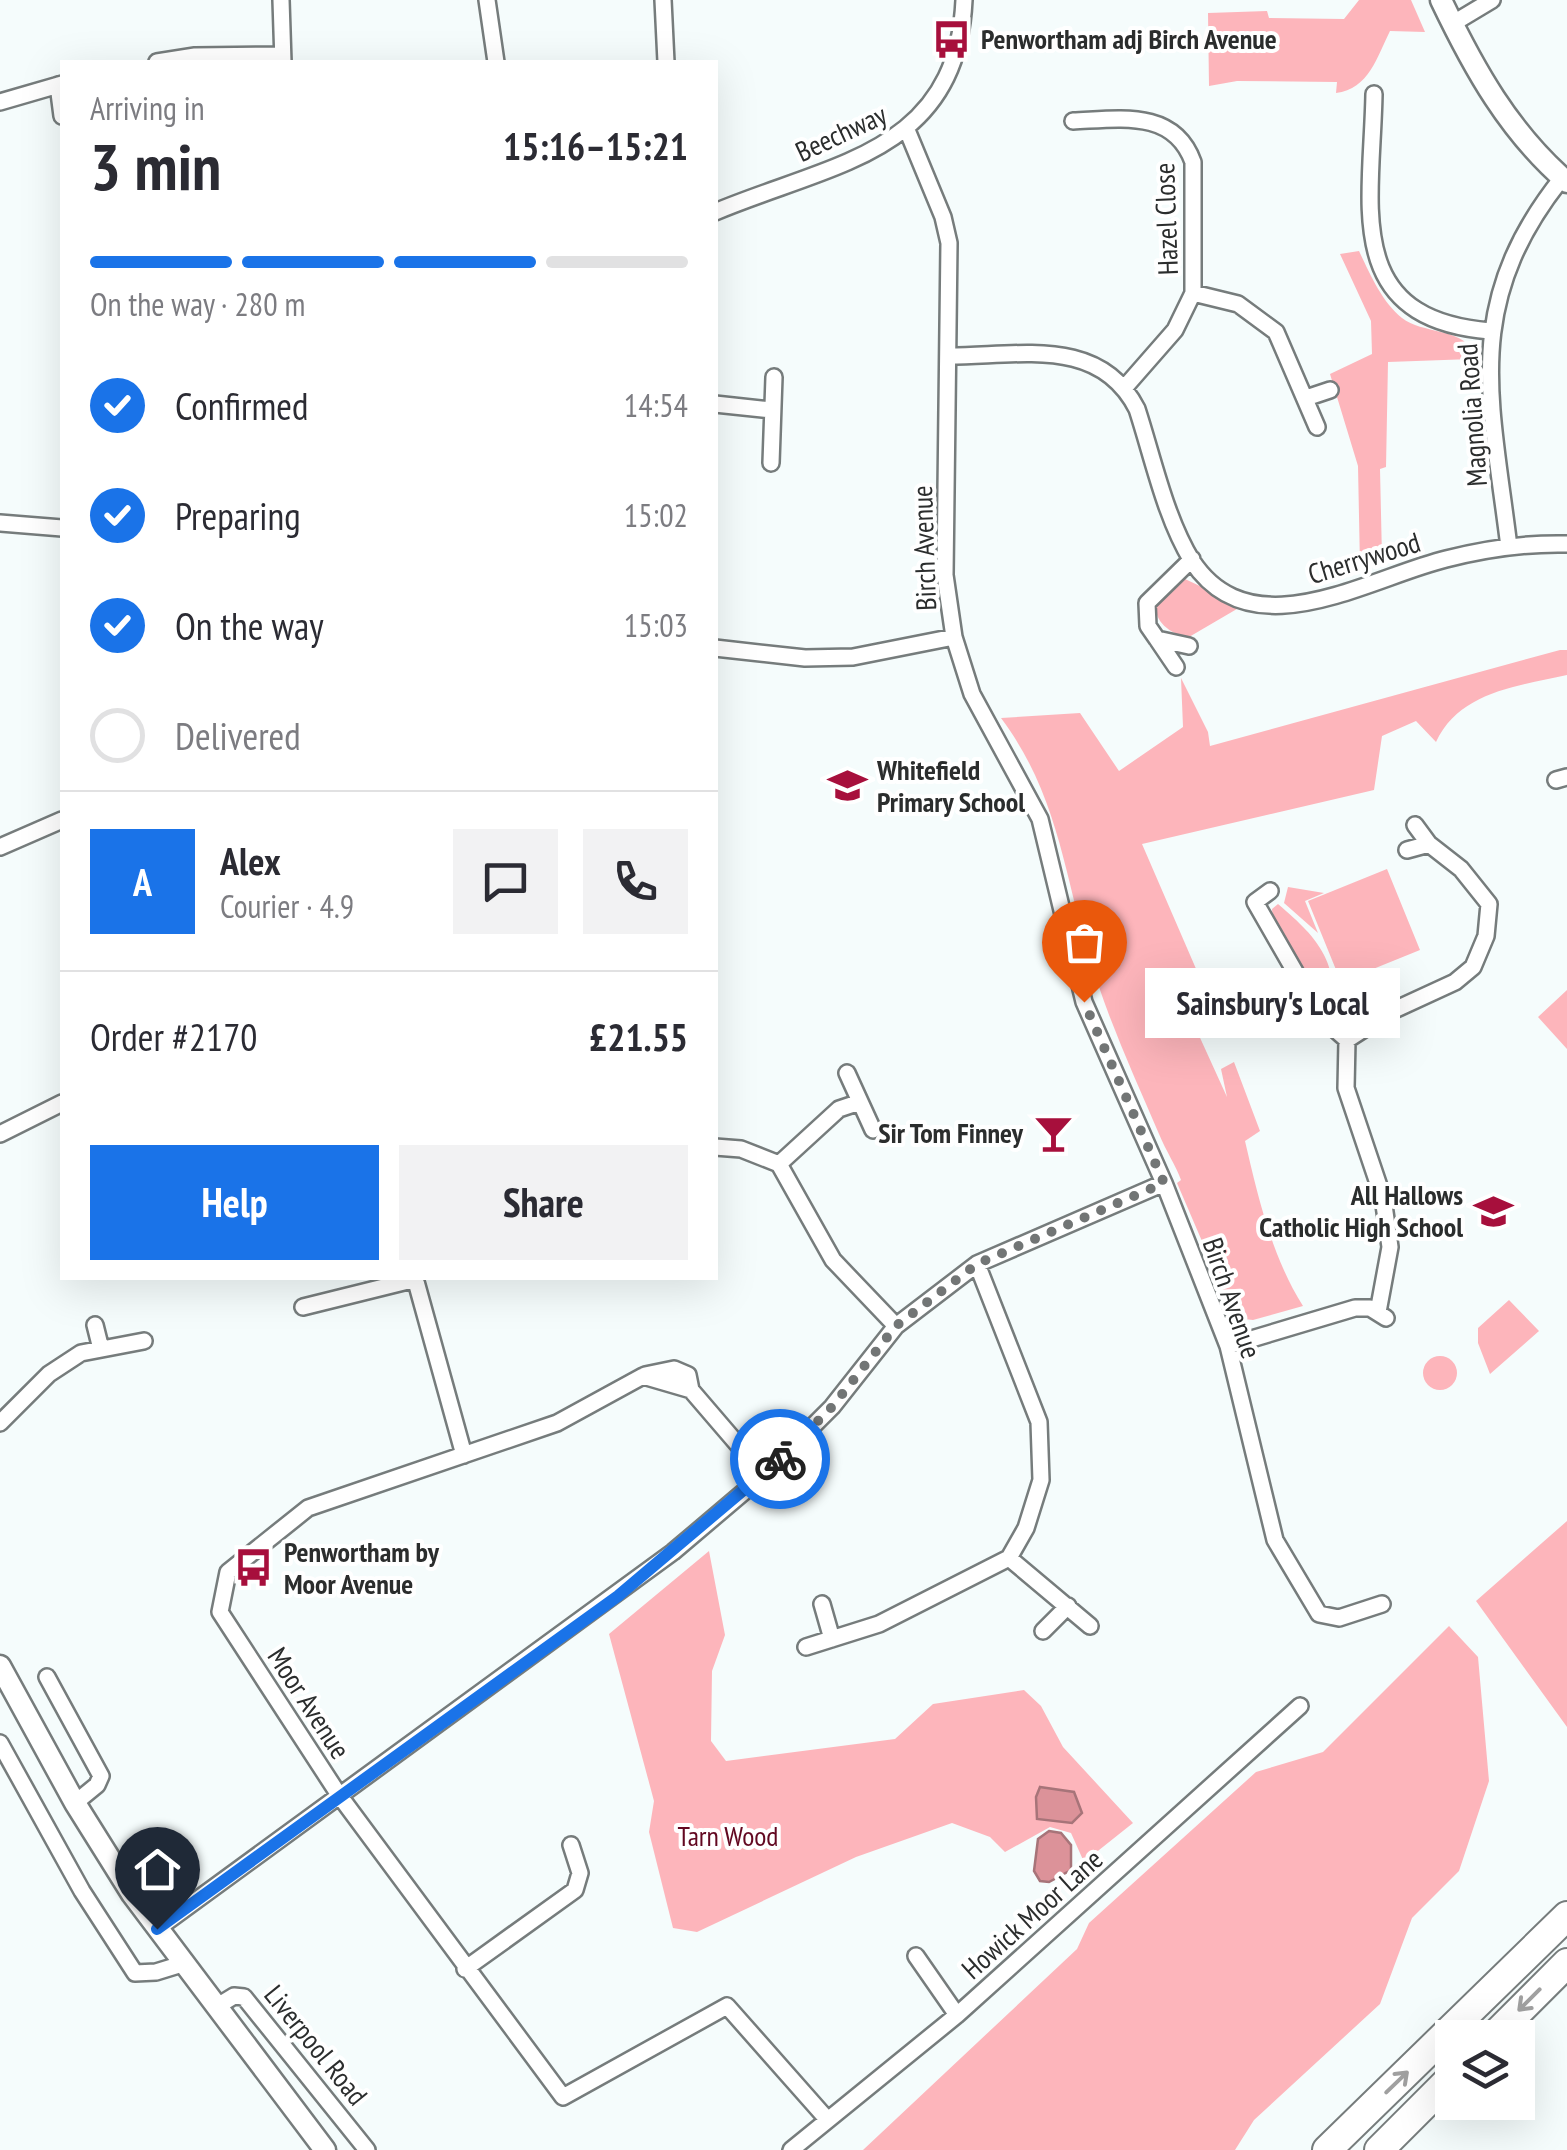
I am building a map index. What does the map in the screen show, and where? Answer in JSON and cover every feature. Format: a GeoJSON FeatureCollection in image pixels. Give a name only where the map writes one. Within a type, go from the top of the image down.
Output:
{"type":"FeatureCollection","features":[{"type":"Feature","properties":{"kind":"highway"},"geometry":{"type":"LineString","coordinates":[[1327,2150],[1567,1916]]}},
{"type":"Feature","properties":{"kind":"highway"},"geometry":{"type":"LineString","coordinates":[[1510,2020],[1567,1963]]}},
{"type":"Feature","properties":{"kind":"highway"},"geometry":{"type":"LineString","coordinates":[[1379,2150],[1435,2093]]}},
{"type":"Feature","properties":{"kind":"street"},"geometry":{"type":"LineString","coordinates":[[170,60],[195,56],[282,59],[280,0]]}},
{"type":"Feature","properties":{"kind":"street"},"geometry":{"type":"LineString","coordinates":[[488,0],[496,60]]}},
{"type":"Feature","properties":{"kind":"street"},"geometry":{"type":"LineString","coordinates":[[663,0],[666,60]]}},
{"type":"Feature","properties":{"kind":"street","name":"Beechway"},"geometry":{"type":"LineString","coordinates":[[718,205],[833,166],[906,130],[948,82],[957,57],[964,0]]}},
{"type":"Feature","properties":{"kind":"street"},"geometry":{"type":"LineString","coordinates":[[1441,0],[1496,104],[1522,140],[1565,180]]}},
{"type":"Feature","properties":{"kind":"street"},"geometry":{"type":"LineString","coordinates":[[1452,24],[1492,0]]}},
{"type":"Feature","properties":{"kind":"street"},"geometry":{"type":"LineString","coordinates":[[0,102],[60,84]]}},
{"type":"Feature","properties":{"kind":"street"},"geometry":{"type":"LineString","coordinates":[[1374,94],[1370,214],[1376,259],[1392,290],[1405,304],[1451,328],[1490,331]]}},
{"type":"Feature","properties":{"kind":"street","name":"Hazel Close"},"geometry":{"type":"LineString","coordinates":[[1073,121],[1149,120],[1174,131],[1187,145],[1193,162],[1194,293],[1175,330],[1126,386]]}},
{"type":"Feature","properties":{"kind":"street","name":"Birch Avenue"},"geometry":{"type":"LineString","coordinates":[[906,130],[943,217],[949,244],[945,575],[954,638],[972,694],[1040,820],[1084,1002],[1164,1183],[1228,1346],[1275,1540],[1320,1614],[1339,1618],[1382,1604]]}},
{"type":"Feature","properties":{"kind":"street","name":"Magnolia Road"},"geometry":{"type":"LineString","coordinates":[[1509,546],[1488,375],[1490,331],[1505,272],[1522,234],[1565,180]]}},
{"type":"Feature","properties":{"kind":"street","name":"Hazel Close"},"geometry":{"type":"LineString","coordinates":[[1194,293],[1238,304],[1264,319],[1286,348],[1317,428]]}},
{"type":"Feature","properties":{"kind":"street"},"geometry":{"type":"LineString","coordinates":[[950,356],[1077,358],[1091,361],[1126,386]]}},
{"type":"Feature","properties":{"kind":"street"},"geometry":{"type":"LineString","coordinates":[[770,463],[774,377]]}},
{"type":"Feature","properties":{"kind":"street","name":"Cherrywood"},"geometry":{"type":"LineString","coordinates":[[1126,386],[1192,560],[1229,594],[1262,606],[1326,598],[1444,559],[1509,546],[1567,544]]}},
{"type":"Feature","properties":{"kind":"street"},"geometry":{"type":"LineString","coordinates":[[1306,398],[1330,390]]}},
{"type":"Feature","properties":{"kind":"street"},"geometry":{"type":"LineString","coordinates":[[718,404],[772,410]]}},
{"type":"Feature","properties":{"kind":"street"},"geometry":{"type":"LineString","coordinates":[[0,523],[60,528]]}},
{"type":"Feature","properties":{"kind":"street"},"geometry":{"type":"LineString","coordinates":[[1176,667],[1148,626],[1147,603],[1192,560]]}},
{"type":"Feature","properties":{"kind":"street"},"geometry":{"type":"LineString","coordinates":[[718,648],[805,658],[853,657],[954,638]]}},
{"type":"Feature","properties":{"kind":"street"},"geometry":{"type":"LineString","coordinates":[[1157,640],[1189,646]]}},
{"type":"Feature","properties":{"kind":"street"},"geometry":{"type":"LineString","coordinates":[[0,846],[60,821]]}},
{"type":"Feature","properties":{"kind":"street"},"geometry":{"type":"LineString","coordinates":[[1347,1040],[1392,1010],[1456,982],[1473,967],[1486,936],[1489,904],[1461,869],[1430,844],[1415,825]]}},
{"type":"Feature","properties":{"kind":"street"},"geometry":{"type":"LineString","coordinates":[[1407,850],[1430,844]]}},
{"type":"Feature","properties":{"kind":"street"},"geometry":{"type":"LineString","coordinates":[[1237,900],[1255,902],[1270,892]]}},
{"type":"Feature","properties":{"kind":"street"},"geometry":{"type":"LineString","coordinates":[[1255,902],[1320,1017],[1347,1040]]}},
{"type":"Feature","properties":{"kind":"street"},"geometry":{"type":"LineString","coordinates":[[1228,1346],[1355,1308],[1382,1315],[1390,1247],[1384,1198],[1346,1088],[1347,1040]]}},
{"type":"Feature","properties":{"kind":"street"},"geometry":{"type":"LineString","coordinates":[[848,1073],[873,1130]]}},
{"type":"Feature","properties":{"kind":"street"},"geometry":{"type":"LineString","coordinates":[[779,1164],[839,1109],[860,1102]]}},
{"type":"Feature","properties":{"kind":"street"},"geometry":{"type":"LineString","coordinates":[[0,1134],[60,1104]]}},
{"type":"Feature","properties":{"kind":"street"},"geometry":{"type":"LineString","coordinates":[[718,1147],[741,1150],[779,1164],[833,1260],[896,1326]]}},
{"type":"Feature","properties":{"kind":"street"},"geometry":{"type":"LineString","coordinates":[[157,1929],[618,1596],[764,1475],[832,1407],[896,1326],[977,1264],[1164,1183]]}},
{"type":"Feature","properties":{"kind":"street"},"geometry":{"type":"LineString","coordinates":[[806,1647],[880,1624],[1009,1558],[1026,1528],[1042,1480],[1040,1422],[977,1264]]}},
{"type":"Feature","properties":{"kind":"street"},"geometry":{"type":"LineString","coordinates":[[303,1307],[407,1280]]}},
{"type":"Feature","properties":{"kind":"street"},"geometry":{"type":"LineString","coordinates":[[416,1280],[464,1454]]}},
{"type":"Feature","properties":{"kind":"street"},"geometry":{"type":"LineString","coordinates":[[95,1325],[101,1350]]}},
{"type":"Feature","properties":{"kind":"street"},"geometry":{"type":"LineString","coordinates":[[0,1423],[49,1374],[81,1353],[144,1341]]}},
{"type":"Feature","properties":{"kind":"street","name":"Moor Avenue"},"geometry":{"type":"LineString","coordinates":[[764,1475],[691,1390],[688,1375],[674,1369],[643,1376],[557,1423],[308,1508],[228,1572],[220,1612],[338,1795],[563,2098],[727,2006],[826,2118]]}},
{"type":"Feature","properties":{"kind":"street"},"geometry":{"type":"LineString","coordinates":[[1009,1558],[1090,1626]]}},
{"type":"Feature","properties":{"kind":"street"},"geometry":{"type":"LineString","coordinates":[[822,1604],[832,1639]]}},
{"type":"Feature","properties":{"kind":"street"},"geometry":{"type":"LineString","coordinates":[[1043,1631],[1068,1606]]}},
{"type":"Feature","properties":{"kind":"street","name":"Liverpool Road"},"geometry":{"type":"LineString","coordinates":[[0,1666],[75,1803],[157,1929],[325,2150]]}},
{"type":"Feature","properties":{"kind":"street"},"geometry":{"type":"LineString","coordinates":[[47,1677],[100,1776],[97,1785],[75,1803]]}},
{"type":"Feature","properties":{"kind":"street","name":"Howick Moor Lane"},"geometry":{"type":"LineString","coordinates":[[791,2150],[957,2015],[1300,1706]]}},
{"type":"Feature","properties":{"kind":"street"},"geometry":{"type":"LineString","coordinates":[[0,1743],[82,1891],[134,1973],[156,1972],[182,1964]]}},
{"type":"Feature","properties":{"kind":"street"},"geometry":{"type":"LineString","coordinates":[[465,1969],[575,1890],[580,1873],[571,1845]]}},
{"type":"Feature","properties":{"kind":"street"},"geometry":{"type":"LineString","coordinates":[[916,1956],[957,2015]]}},
{"type":"Feature","properties":{"kind":"street","name":"Liverpool Road"},"geometry":{"type":"LineString","coordinates":[[216,2007],[234,1996],[244,1996],[367,2150]]}},
{"type":"Feature","properties":{"kind":"green space"},"geometry":{"type":"Polygon","coordinates":[[[1359,0],[1411,0],[1425,32],[1390,31],[1364,78],[1336,93],[1337,82],[1237,81],[1209,86],[1208,13],[1267,11],[1269,18],[1344,19],[1359,0]]]}},
{"type":"Feature","properties":{"kind":"green space"},"geometry":{"type":"Polygon","coordinates":[[[1359,251],[1383,296],[1402,318],[1460,338],[1472,351],[1472,359],[1388,362],[1386,467],[1380,469],[1382,558],[1360,566],[1358,466],[1330,374],[1372,354],[1371,321],[1340,254],[1359,251]]]}},
{"type":"Feature","properties":{"kind":"green space"},"geometry":{"type":"Polygon","coordinates":[[[1185,579],[1242,606],[1189,637],[1175,633],[1158,618],[1157,599],[1163,590],[1185,579]]]}},
{"type":"Feature","properties":{"kind":"green space"},"geometry":{"type":"Polygon","coordinates":[[[1567,650],[1567,675],[1510,688],[1474,702],[1446,725],[1436,742],[1416,721],[1382,736],[1374,790],[1142,844],[1200,978],[1176,985],[1227,1097],[1221,1069],[1234,1062],[1260,1131],[1245,1141],[1255,1184],[1274,1247],[1303,1306],[1253,1320],[1235,1318],[1105,1003],[1051,815],[1022,750],[1001,718],[1080,713],[1119,771],[1183,727],[1181,678],[1208,732],[1210,746],[1567,650]]]}},
{"type":"Feature","properties":{"kind":"green space"},"geometry":{"type":"Polygon","coordinates":[[[1387,869],[1420,950],[1341,982],[1308,901],[1387,869]]]}},
{"type":"Feature","properties":{"kind":"green space"},"geometry":{"type":"Polygon","coordinates":[[[1288,887],[1324,893],[1305,901],[1318,933],[1284,903],[1288,887]]]}},
{"type":"Feature","properties":{"kind":"green space"},"geometry":{"type":"Polygon","coordinates":[[[1278,904],[1306,930],[1324,955],[1330,968],[1337,1023],[1317,1002],[1273,920],[1272,909],[1278,904]]]}},
{"type":"Feature","properties":{"kind":"green space"},"geometry":{"type":"Polygon","coordinates":[[[1367,976],[1370,984],[1360,992],[1373,1012],[1344,1026],[1341,988],[1367,976]]]}},
{"type":"Feature","properties":{"kind":"green space"},"geometry":{"type":"Polygon","coordinates":[[[1567,990],[1567,1049],[1538,1017],[1567,990]]]}},
{"type":"Feature","properties":{"kind":"green space"},"geometry":{"type":"Polygon","coordinates":[[[1509,1300],[1539,1331],[1490,1374],[1478,1343],[1478,1328],[1509,1300]]]}},
{"type":"Feature","properties":{"kind":"green space"},"geometry":{"type":"Polygon","coordinates":[[[1440,1356],[1452,1361],[1457,1373],[1452,1385],[1440,1390],[1428,1385],[1423,1373],[1428,1361],[1440,1356]]]}},
{"type":"Feature","properties":{"kind":"green space"},"geometry":{"type":"Polygon","coordinates":[[[1567,1521],[1567,1727],[1476,1601],[1567,1521]]]}},
{"type":"Feature","properties":{"kind":"green space","name":"Tarn Wood"},"geometry":{"type":"Polygon","coordinates":[[[709,1551],[725,1635],[712,1671],[711,1741],[726,1761],[895,1739],[933,1704],[1024,1690],[1041,1706],[1063,1747],[1133,1823],[1084,1862],[1071,1833],[1050,1827],[1005,1852],[990,1837],[952,1823],[856,1857],[697,1932],[673,1928],[649,1832],[654,1801],[609,1634],[709,1551]]]}},
{"type":"Feature","properties":{"kind":"green space"},"geometry":{"type":"Polygon","coordinates":[[[1449,1626],[1478,1657],[1489,1781],[1459,1871],[1412,1918],[1380,2004],[1254,2120],[1235,2150],[863,2150],[1077,1949],[1089,1923],[1256,1772],[1323,1752],[1449,1626]]]}},
{"type":"Feature","properties":{"kind":"shaded area"},"geometry":{"type":"Polygon","coordinates":[[[1040,1787],[1074,1792],[1082,1813],[1072,1823],[1037,1819],[1036,1797],[1040,1787]]]}},
{"type":"Feature","properties":{"kind":"shaded area"},"geometry":{"type":"Polygon","coordinates":[[[1049,1831],[1061,1833],[1071,1845],[1071,1870],[1049,1882],[1040,1881],[1034,1871],[1038,1839],[1049,1831]]]}},
{"type":"Feature","properties":{"kind":"way so far"},"geometry":{"type":"LineString","coordinates":[[780,1459],[832,1407],[896,1326],[977,1264],[1164,1183],[1084,1002]]}},
{"type":"Feature","properties":{"kind":"place","name":"Penwortham adj Birch Avenue"},"geometry":{"type":"Point","coordinates":[951,39]}},
{"type":"Feature","properties":{"kind":"place","name":"Whitefield Primary School"},"geometry":{"type":"Point","coordinates":[847,786]}},
{"type":"Feature","properties":{"kind":"place","name":"Sainsbury's Local"},"geometry":{"type":"Point","coordinates":[1084,1002]}},
{"type":"Feature","properties":{"kind":"place","name":"Sir Tom Finney"},"geometry":{"type":"Point","coordinates":[1053,1133]}},
{"type":"Feature","properties":{"kind":"place","name":"All Hallows Catholic High School"},"geometry":{"type":"Point","coordinates":[1493,1211]}},
{"type":"Feature","properties":{"kind":"place","name":"Penwortham by Moor Avenue"},"geometry":{"type":"Point","coordinates":[254,1568]}},
{"type":"Feature","properties":{"kind":"route"},"geometry":{"type":"LineString","coordinates":[[157,1929],[618,1596],[780,1459]]}}]}
